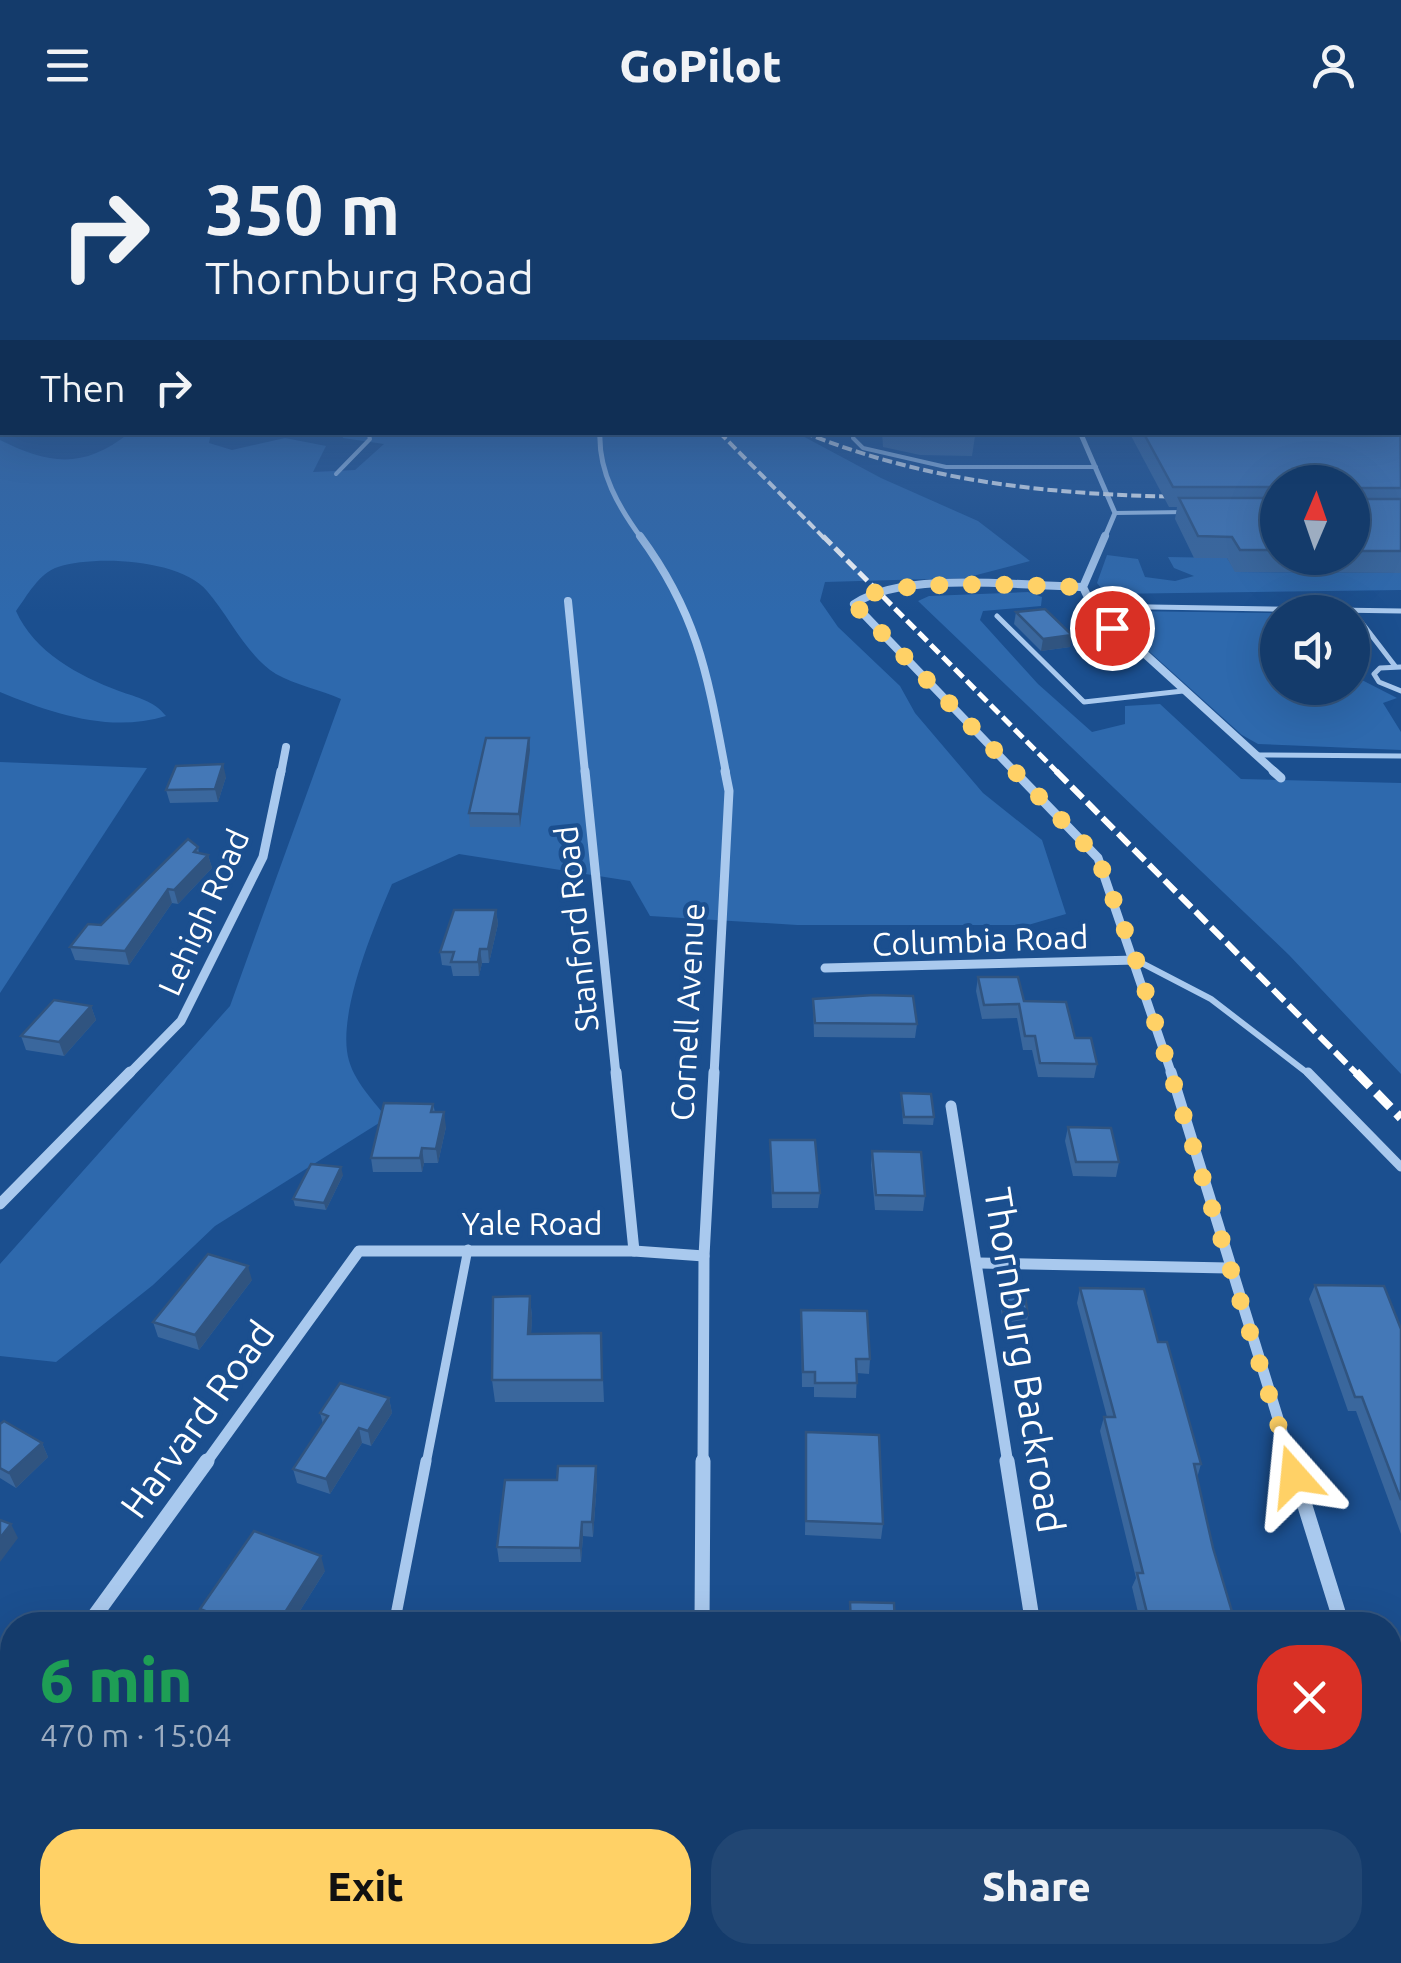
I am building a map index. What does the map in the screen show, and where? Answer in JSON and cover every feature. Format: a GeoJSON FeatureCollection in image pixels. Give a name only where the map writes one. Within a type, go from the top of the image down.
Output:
{"type":"FeatureCollection","features":[{"type":"Feature","properties":{"kind":"street","name":"Cornell Avenue"},"geometry":{"type":"LineString","coordinates":[[600,441],[599,452],[619,508],[665,570],[704,654],[728,790],[704,1256],[702,1612]]}},
{"type":"Feature","properties":{"kind":"street"},"geometry":{"type":"LineString","coordinates":[[1084,441],[1115,513],[1083,587],[1092,606],[1282,778]]}},
{"type":"Feature","properties":{"kind":"street"},"geometry":{"type":"LineString","coordinates":[[1083,587],[907,587],[866,593],[854,604],[1098,858],[1136,960],[1228,1268],[1338,1612]]}},
{"type":"Feature","properties":{"kind":"street","name":"Stanford Road"},"geometry":{"type":"LineString","coordinates":[[568,601],[634,1251]]}},
{"type":"Feature","properties":{"kind":"street","name":"Lehigh Road"},"geometry":{"type":"LineString","coordinates":[[0,1204],[181,1021],[262,857],[286,747]]}},
{"type":"Feature","properties":{"kind":"street","name":"Columbia Road"},"geometry":{"type":"LineString","coordinates":[[825,968],[1136,960]]}},
{"type":"Feature","properties":{"kind":"street","name":"Thornburg Backroad"},"geometry":{"type":"LineString","coordinates":[[951,1106],[979,1263],[1031,1612]]}},
{"type":"Feature","properties":{"kind":"street","name":"Yale Road"},"geometry":{"type":"LineString","coordinates":[[359,1251],[634,1251],[704,1256]]}},
{"type":"Feature","properties":{"kind":"street","name":"Harvard Road"},"geometry":{"type":"LineString","coordinates":[[97,1612],[359,1251]]}},
{"type":"Feature","properties":{"kind":"street"},"geometry":{"type":"LineString","coordinates":[[979,1263],[1228,1268]]}},
{"type":"Feature","properties":{"kind":"lane"},"geometry":{"type":"LineString","coordinates":[[336,474],[369,441]]}},
{"type":"Feature","properties":{"kind":"lane"},"geometry":{"type":"LineString","coordinates":[[856,441],[863,448],[946,466],[1096,467]]}},
{"type":"Feature","properties":{"kind":"lane"},"geometry":{"type":"LineString","coordinates":[[1115,513],[1194,511]]}},
{"type":"Feature","properties":{"kind":"lane"},"geometry":{"type":"LineString","coordinates":[[1092,606],[1260,609]]}},
{"type":"Feature","properties":{"kind":"lane"},"geometry":{"type":"LineString","coordinates":[[1370,610],[1401,611]]}},
{"type":"Feature","properties":{"kind":"lane"},"geometry":{"type":"LineString","coordinates":[[997,616],[1084,702],[1183,690]]}},
{"type":"Feature","properties":{"kind":"lane"},"geometry":{"type":"LineString","coordinates":[[1370,632],[1398,666],[1376,671],[1375,678],[1401,690]]}},
{"type":"Feature","properties":{"kind":"lane"},"geometry":{"type":"LineString","coordinates":[[1256,756],[1401,756]]}},
{"type":"Feature","properties":{"kind":"lane"},"geometry":{"type":"LineString","coordinates":[[1136,960],[1181,980],[1280,1046],[1401,1168]]}},
{"type":"Feature","properties":{"kind":"lane"},"geometry":{"type":"LineString","coordinates":[[397,1612],[468,1249]]}},
{"type":"Feature","properties":{"kind":"shaded area"},"geometry":{"type":"Polygon","coordinates":[[[0,441],[35,455],[66,459],[82,458],[119,441],[209,441],[232,450],[274,441],[298,441],[326,446],[313,472],[355,470],[384,444],[360,441],[811,441],[881,478],[978,521],[1030,561],[965,578],[825,582],[820,601],[838,627],[900,686],[915,713],[983,793],[1042,840],[1066,914],[1028,925],[797,925],[650,916],[630,881],[459,854],[392,884],[354,989],[346,1032],[349,1061],[362,1087],[387,1118],[215,1226],[153,1285],[56,1362],[0,1356],[0,1264],[230,1006],[341,699],[283,678],[265,666],[207,591],[194,580],[158,566],[114,561],[74,563],[51,570],[16,611],[34,639],[59,661],[150,703],[166,716],[124,723],[82,719],[0,692],[0,441]]]}},
{"type":"Feature","properties":{"kind":"shaded area"},"geometry":{"type":"Polygon","coordinates":[[[1107,555],[1138,559],[1145,577],[1175,581],[1194,576],[1174,568],[1168,557],[1227,558],[1236,572],[1260,575],[1401,573],[1401,590],[1106,594],[1097,583],[1107,555]]]}},
{"type":"Feature","properties":{"kind":"shaded area"},"geometry":{"type":"Polygon","coordinates":[[[1028,592],[1042,597],[1041,606],[983,611],[980,620],[1038,684],[1092,732],[1125,724],[1125,706],[1160,704],[1241,779],[1401,783],[1401,1074],[1289,955],[918,601],[929,596],[1028,592]]]}},
{"type":"Feature","properties":{"kind":"shaded area"},"geometry":{"type":"Polygon","coordinates":[[[1128,611],[1260,613],[1260,705],[1370,705],[1370,684],[1397,698],[1383,703],[1401,732],[1401,750],[1258,744],[1242,735],[1111,617],[1128,611]]]}},
{"type":"Feature","properties":{"kind":"shaded area"},"geometry":{"type":"Polygon","coordinates":[[[0,762],[147,768],[0,993],[0,762]]]}},
{"type":"Feature","properties":{"kind":"building"},"geometry":{"type":"Polygon","coordinates":[[[1148,441],[1400,441],[1401,488],[1370,488],[1370,465],[1260,465],[1260,487],[1173,487],[1148,441]]]}},
{"type":"Feature","properties":{"kind":"building"},"geometry":{"type":"Polygon","coordinates":[[[1179,498],[1260,498],[1260,550],[1240,550],[1232,537],[1198,536],[1179,498]]]}},
{"type":"Feature","properties":{"kind":"building"},"geometry":{"type":"Polygon","coordinates":[[[1370,499],[1401,499],[1401,551],[1370,551],[1370,499]]]}},
{"type":"Feature","properties":{"kind":"building"},"geometry":{"type":"Polygon","coordinates":[[[1045,609],[1072,635],[1043,639],[1016,612],[1045,609]]]}},
{"type":"Feature","properties":{"kind":"building"},"geometry":{"type":"Polygon","coordinates":[[[486,738],[529,738],[519,814],[469,813],[486,738]]]}},
{"type":"Feature","properties":{"kind":"building"},"geometry":{"type":"Polygon","coordinates":[[[223,764],[215,789],[166,790],[176,766],[223,764]]]}},
{"type":"Feature","properties":{"kind":"building"},"geometry":{"type":"Polygon","coordinates":[[[188,839],[198,847],[194,852],[208,855],[174,890],[168,889],[125,951],[70,947],[88,924],[101,925],[188,839]]]}},
{"type":"Feature","properties":{"kind":"building"},"geometry":{"type":"Polygon","coordinates":[[[454,910],[496,910],[488,949],[480,949],[478,962],[451,962],[454,952],[440,952],[454,910]]]}},
{"type":"Feature","properties":{"kind":"building"},"geometry":{"type":"Polygon","coordinates":[[[978,977],[1018,977],[1024,1001],[1066,1002],[1075,1038],[1091,1038],[1097,1064],[1040,1063],[1035,1036],[1025,1036],[1019,1004],[984,1005],[978,977]]]}},
{"type":"Feature","properties":{"kind":"building"},"geometry":{"type":"Polygon","coordinates":[[[913,996],[917,1024],[815,1023],[813,999],[913,996]]]}},
{"type":"Feature","properties":{"kind":"building"},"geometry":{"type":"Polygon","coordinates":[[[54,1000],[91,1006],[59,1042],[21,1036],[54,1000]]]}},
{"type":"Feature","properties":{"kind":"building"},"geometry":{"type":"Polygon","coordinates":[[[901,1093],[931,1094],[934,1117],[904,1117],[901,1093]]]}},
{"type":"Feature","properties":{"kind":"building"},"geometry":{"type":"Polygon","coordinates":[[[384,1103],[433,1104],[431,1112],[444,1112],[436,1149],[422,1148],[420,1158],[371,1158],[384,1103]]]}},
{"type":"Feature","properties":{"kind":"building"},"geometry":{"type":"Polygon","coordinates":[[[1068,1127],[1111,1128],[1119,1162],[1076,1162],[1068,1127]]]}},
{"type":"Feature","properties":{"kind":"building"},"geometry":{"type":"Polygon","coordinates":[[[770,1140],[815,1140],[820,1193],[773,1193],[770,1140]]]}},
{"type":"Feature","properties":{"kind":"building"},"geometry":{"type":"Polygon","coordinates":[[[872,1151],[921,1152],[925,1196],[876,1195],[872,1151]]]}},
{"type":"Feature","properties":{"kind":"building"},"geometry":{"type":"Polygon","coordinates":[[[311,1164],[341,1167],[324,1203],[293,1199],[311,1164]]]}},
{"type":"Feature","properties":{"kind":"building"},"geometry":{"type":"Polygon","coordinates":[[[208,1254],[248,1266],[195,1335],[153,1322],[208,1254]]]}},
{"type":"Feature","properties":{"kind":"building"},"geometry":{"type":"Polygon","coordinates":[[[1315,1285],[1384,1286],[1401,1329],[1401,1500],[1362,1397],[1355,1397],[1315,1285]]]}},
{"type":"Feature","properties":{"kind":"building"},"geometry":{"type":"Polygon","coordinates":[[[1080,1288],[1144,1289],[1158,1342],[1167,1342],[1201,1464],[1194,1464],[1232,1612],[1147,1612],[1137,1573],[1143,1573],[1104,1417],[1115,1417],[1080,1288]]]}},
{"type":"Feature","properties":{"kind":"building"},"geometry":{"type":"Polygon","coordinates":[[[1000,1291],[1024,1291],[1028,1315],[1004,1315],[1000,1291]]]}},
{"type":"Feature","properties":{"kind":"building"},"geometry":{"type":"Polygon","coordinates":[[[530,1296],[528,1334],[601,1333],[602,1380],[492,1380],[493,1297],[530,1296]]]}},
{"type":"Feature","properties":{"kind":"building"},"geometry":{"type":"Polygon","coordinates":[[[801,1310],[867,1311],[870,1359],[856,1359],[857,1383],[815,1383],[815,1372],[803,1372],[801,1310]]]}},
{"type":"Feature","properties":{"kind":"building"},"geometry":{"type":"Polygon","coordinates":[[[340,1383],[389,1398],[368,1431],[359,1428],[326,1479],[293,1469],[328,1416],[320,1413],[340,1383]]]}},
{"type":"Feature","properties":{"kind":"building"},"geometry":{"type":"Polygon","coordinates":[[[4,1421],[42,1443],[9,1473],[0,1468],[0,1424],[4,1421]]]}},
{"type":"Feature","properties":{"kind":"building"},"geometry":{"type":"Polygon","coordinates":[[[806,1432],[879,1435],[883,1524],[806,1521],[806,1432]]]}},
{"type":"Feature","properties":{"kind":"building"},"geometry":{"type":"Polygon","coordinates":[[[558,1466],[596,1466],[592,1522],[582,1522],[580,1548],[497,1547],[505,1480],[557,1480],[558,1466]]]}},
{"type":"Feature","properties":{"kind":"building"},"geometry":{"type":"Polygon","coordinates":[[[0,1520],[11,1524],[0,1538],[0,1520]]]}},
{"type":"Feature","properties":{"kind":"building"},"geometry":{"type":"Polygon","coordinates":[[[254,1531],[321,1556],[285,1612],[200,1609],[254,1531]]]}},
{"type":"Feature","properties":{"kind":"building"},"geometry":{"type":"Polygon","coordinates":[[[850,1602],[894,1603],[894,1612],[850,1612],[850,1602]]]}},
{"type":"Feature","properties":{"kind":"railway"},"geometry":{"type":"LineString","coordinates":[[727,441],[825,539]]}},
{"type":"Feature","properties":{"kind":"railway"},"geometry":{"type":"LineString","coordinates":[[827,441],[897,463],[993,483],[1090,493],[1189,497]]}},
{"type":"Feature","properties":{"kind":"railway"},"geometry":{"type":"LineString","coordinates":[[823,536],[1058,773]]}},
{"type":"Feature","properties":{"kind":"railway"},"geometry":{"type":"LineString","coordinates":[[1056,771],[1358,1075]]}},
{"type":"Feature","properties":{"kind":"railway"},"geometry":{"type":"LineString","coordinates":[[1356,1072],[1401,1118]]}},
{"type":"Feature","properties":{"kind":"route"},"geometry":{"type":"LineString","coordinates":[[1112,628],[1092,606],[1083,587],[907,587],[866,593],[854,604],[1098,858],[1136,960],[1294,1476]]}}]}
